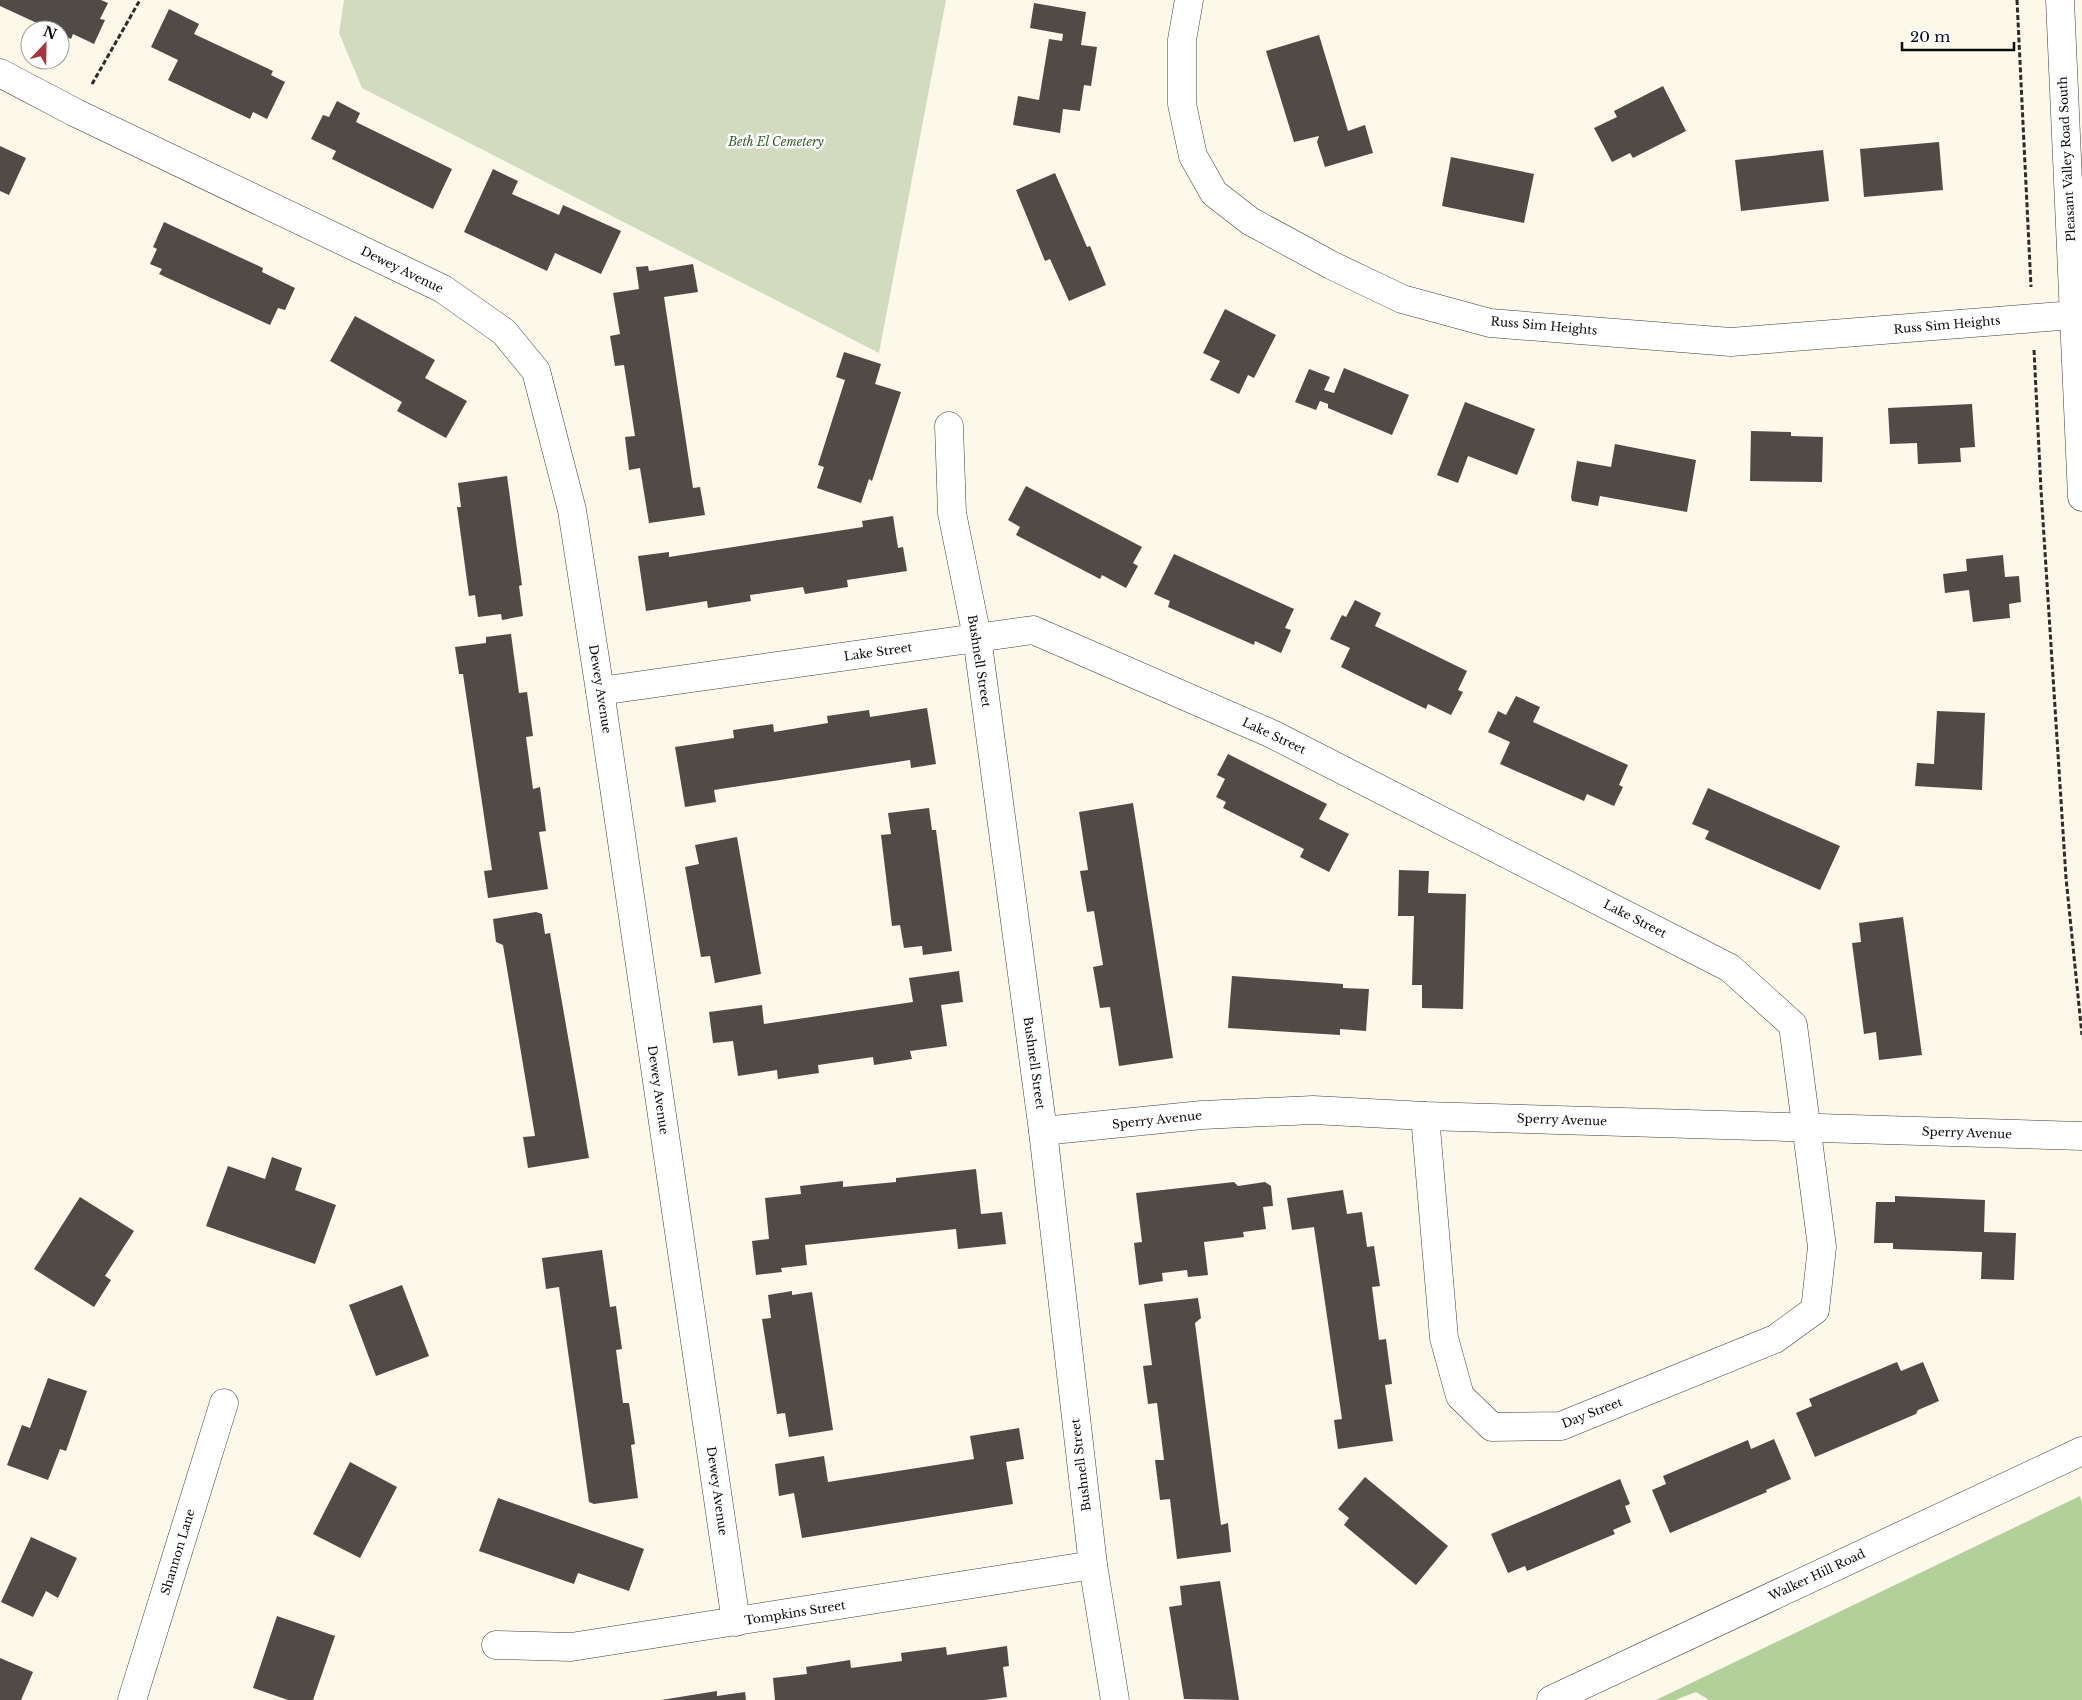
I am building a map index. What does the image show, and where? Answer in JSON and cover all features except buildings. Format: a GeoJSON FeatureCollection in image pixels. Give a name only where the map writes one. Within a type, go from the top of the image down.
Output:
{"type":"FeatureCollection","features":[{"type":"Feature","properties":{"kind":"street","name":"Russ Sim Heights"},"geometry":{"type":"LineString","coordinates":[[1189,0],[1182,40],[1182,104],[1193,156],[1214,193],[1250,221],[1331,265],[1402,299],[1490,323],[1731,342],[2074,315]]}},
{"type":"Feature","properties":{"kind":"street","name":"Pleasant Valley Road South"},"geometry":{"type":"LineString","coordinates":[[2060,0],[2082,498]]}},
{"type":"Feature","properties":{"kind":"street","name":"Dewey Avenue"},"geometry":{"type":"LineString","coordinates":[[0,74],[76,113],[442,289],[504,332],[536,371],[572,510],[736,1622]]}},
{"type":"Feature","properties":{"kind":"street","name":"Bushnell Street"},"geometry":{"type":"LineString","coordinates":[[949,426],[952,513],[977,637],[1043,1131],[1093,1565],[1115,1700]]}},
{"type":"Feature","properties":{"kind":"street","name":"Lake Street"},"geometry":{"type":"LineString","coordinates":[[600,691],[1033,630],[1272,734],[1730,968],[1793,1025],[1806,1128]]}},
{"type":"Feature","properties":{"kind":"street","name":"Sperry Avenue"},"geometry":{"type":"LineString","coordinates":[[1043,1131],[1202,1115],[1313,1110],[1425,1116],[2082,1136]]}},
{"type":"Feature","properties":{"kind":"street","name":"Day Street"},"geometry":{"type":"LineString","coordinates":[[1425,1116],[1444,1338],[1460,1396],[1492,1427],[1561,1426],[1775,1339],[1815,1310],[1822,1247],[1806,1128]]}},
{"type":"Feature","properties":{"kind":"street","name":"Shannon Lane"},"geometry":{"type":"LineString","coordinates":[[132,1700],[224,1403]]}},
{"type":"Feature","properties":{"kind":"street","name":"Walker Hill Road"},"geometry":{"type":"LineString","coordinates":[[1551,1700],[2082,1451]]}},
{"type":"Feature","properties":{"kind":"street","name":"Tompkins Street"},"geometry":{"type":"LineString","coordinates":[[496,1644],[571,1647],[1093,1565]]}},
{"type":"Feature","properties":{"kind":"path"},"geometry":{"type":"LineString","coordinates":[[76,113],[140,0]]}},
{"type":"Feature","properties":{"kind":"path"},"geometry":{"type":"LineString","coordinates":[[2017,0],[2041,490],[2066,878],[2082,1035]]}},
{"type":"Feature","properties":{"kind":"green space","name":"Beth El Cemetery"},"geometry":{"type":"Polygon","coordinates":[[[344,0],[946,0],[879,353],[362,88],[339,33],[344,0]]]}},
{"type":"Feature","properties":{"kind":"green space"},"geometry":{"type":"Polygon","coordinates":[[[2080,1496],[2082,1503],[2082,1700],[1709,1700],[1696,1692],[1675,1700],[1656,1700],[2080,1496]]]}}]}
